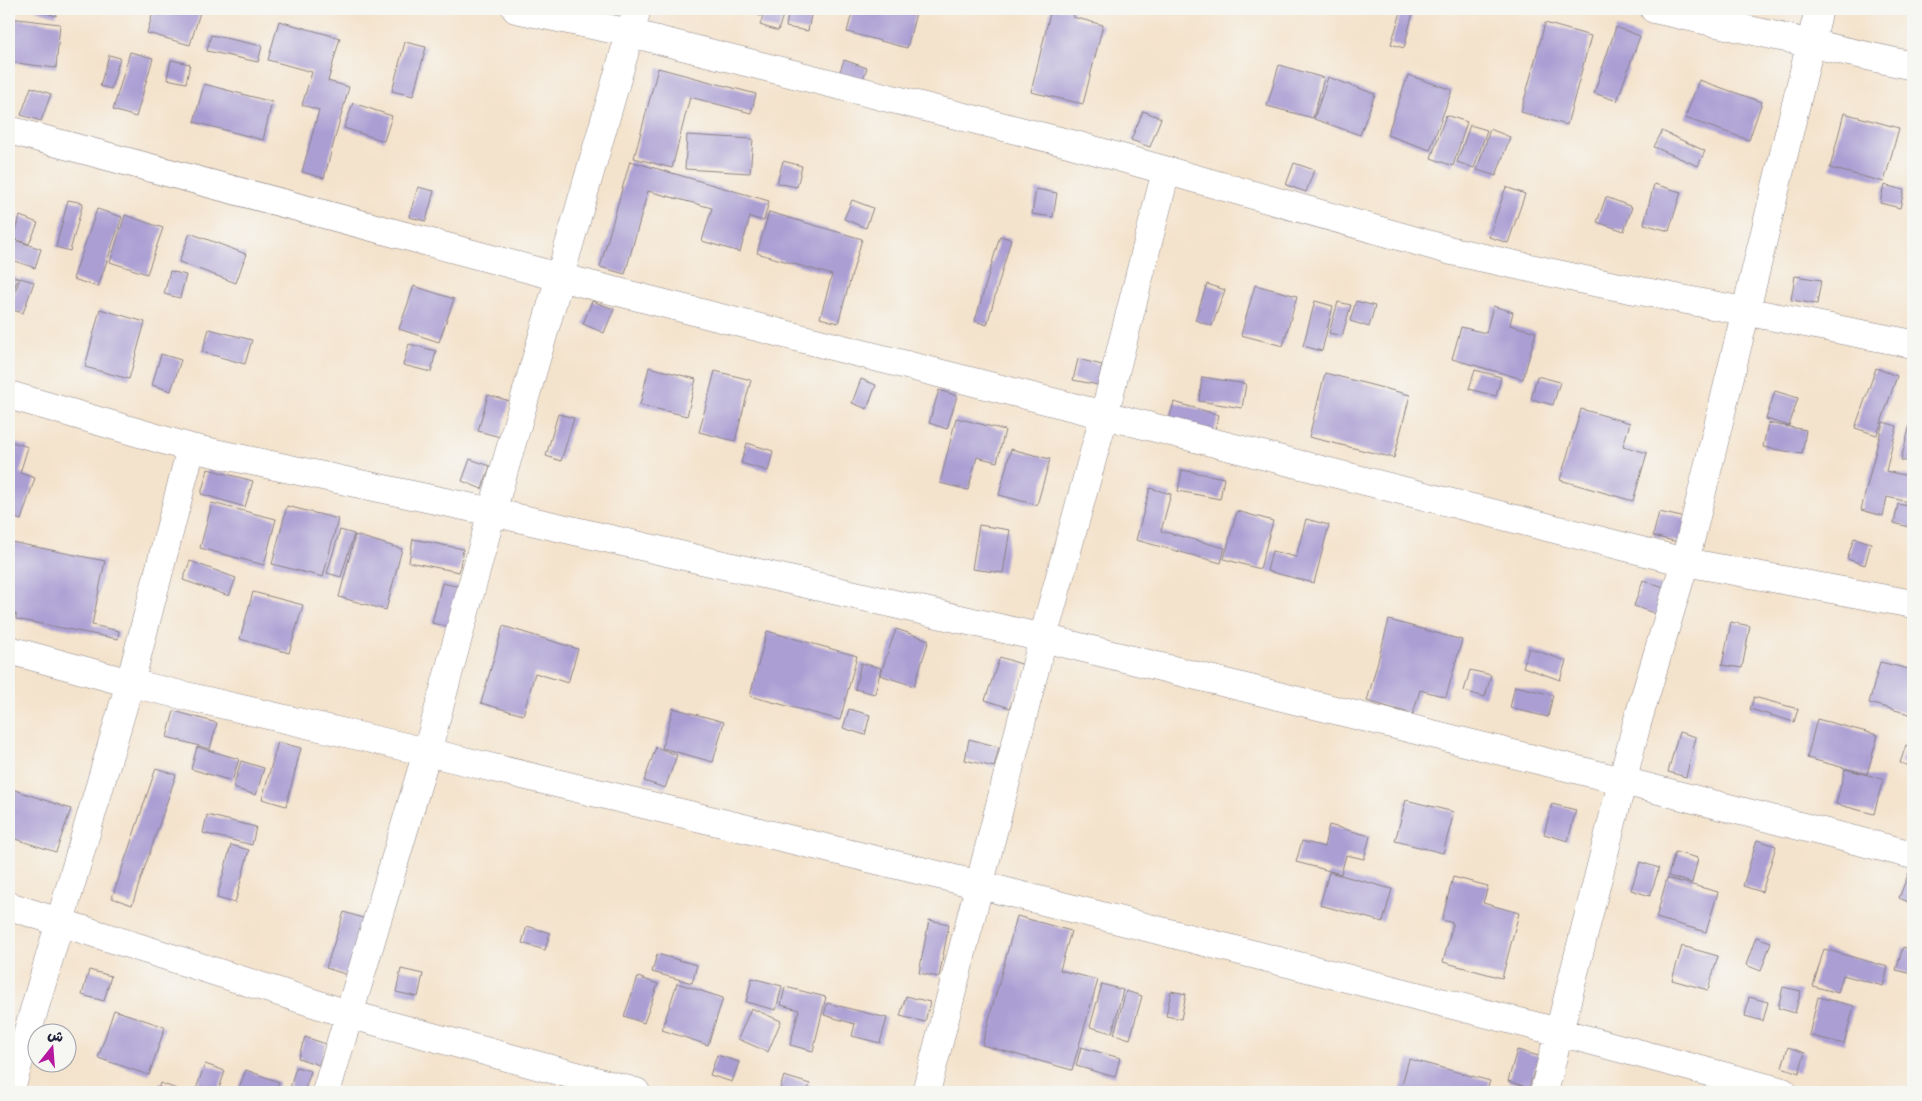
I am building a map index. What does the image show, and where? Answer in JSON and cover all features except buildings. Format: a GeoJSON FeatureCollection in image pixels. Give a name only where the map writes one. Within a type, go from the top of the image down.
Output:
{"type":"FeatureCollection","features":[{"type":"Feature","properties":{"kind":"street"},"geometry":{"type":"LineString","coordinates":[[516,9],[633,21],[1452,251],[1589,281],[1913,344]]}},
{"type":"Feature","properties":{"kind":"street"},"geometry":{"type":"LineString","coordinates":[[1654,9],[1913,66]]}},
{"type":"Feature","properties":{"kind":"street"},"geometry":{"type":"LineString","coordinates":[[1544,1092],[1623,781],[1685,562],[1720,420],[1744,311],[1819,9]]}},
{"type":"Feature","properties":{"kind":"street"},"geometry":{"type":"LineString","coordinates":[[326,1092],[428,752],[492,512],[633,21]]}},
{"type":"Feature","properties":{"kind":"street"},"geometry":{"type":"LineString","coordinates":[[9,130],[559,277],[1685,562],[1913,604]]}},
{"type":"Feature","properties":{"kind":"street"},"geometry":{"type":"LineString","coordinates":[[926,1092],[1043,638],[1104,416],[1166,171]]}},
{"type":"Feature","properties":{"kind":"street"},"geometry":{"type":"LineString","coordinates":[[9,395],[191,448],[492,512],[1043,638],[1623,781],[1913,855]]}},
{"type":"Feature","properties":{"kind":"street"},"geometry":{"type":"LineString","coordinates":[[10,1092],[58,923],[130,683],[191,448]]}},
{"type":"Feature","properties":{"kind":"street"},"geometry":{"type":"LineString","coordinates":[[9,650],[130,683],[428,752],[980,885],[1559,1032],[1783,1092]]}},
{"type":"Feature","properties":{"kind":"street"},"geometry":{"type":"LineString","coordinates":[[9,906],[348,1014],[598,1088],[636,1092]]}}]}
